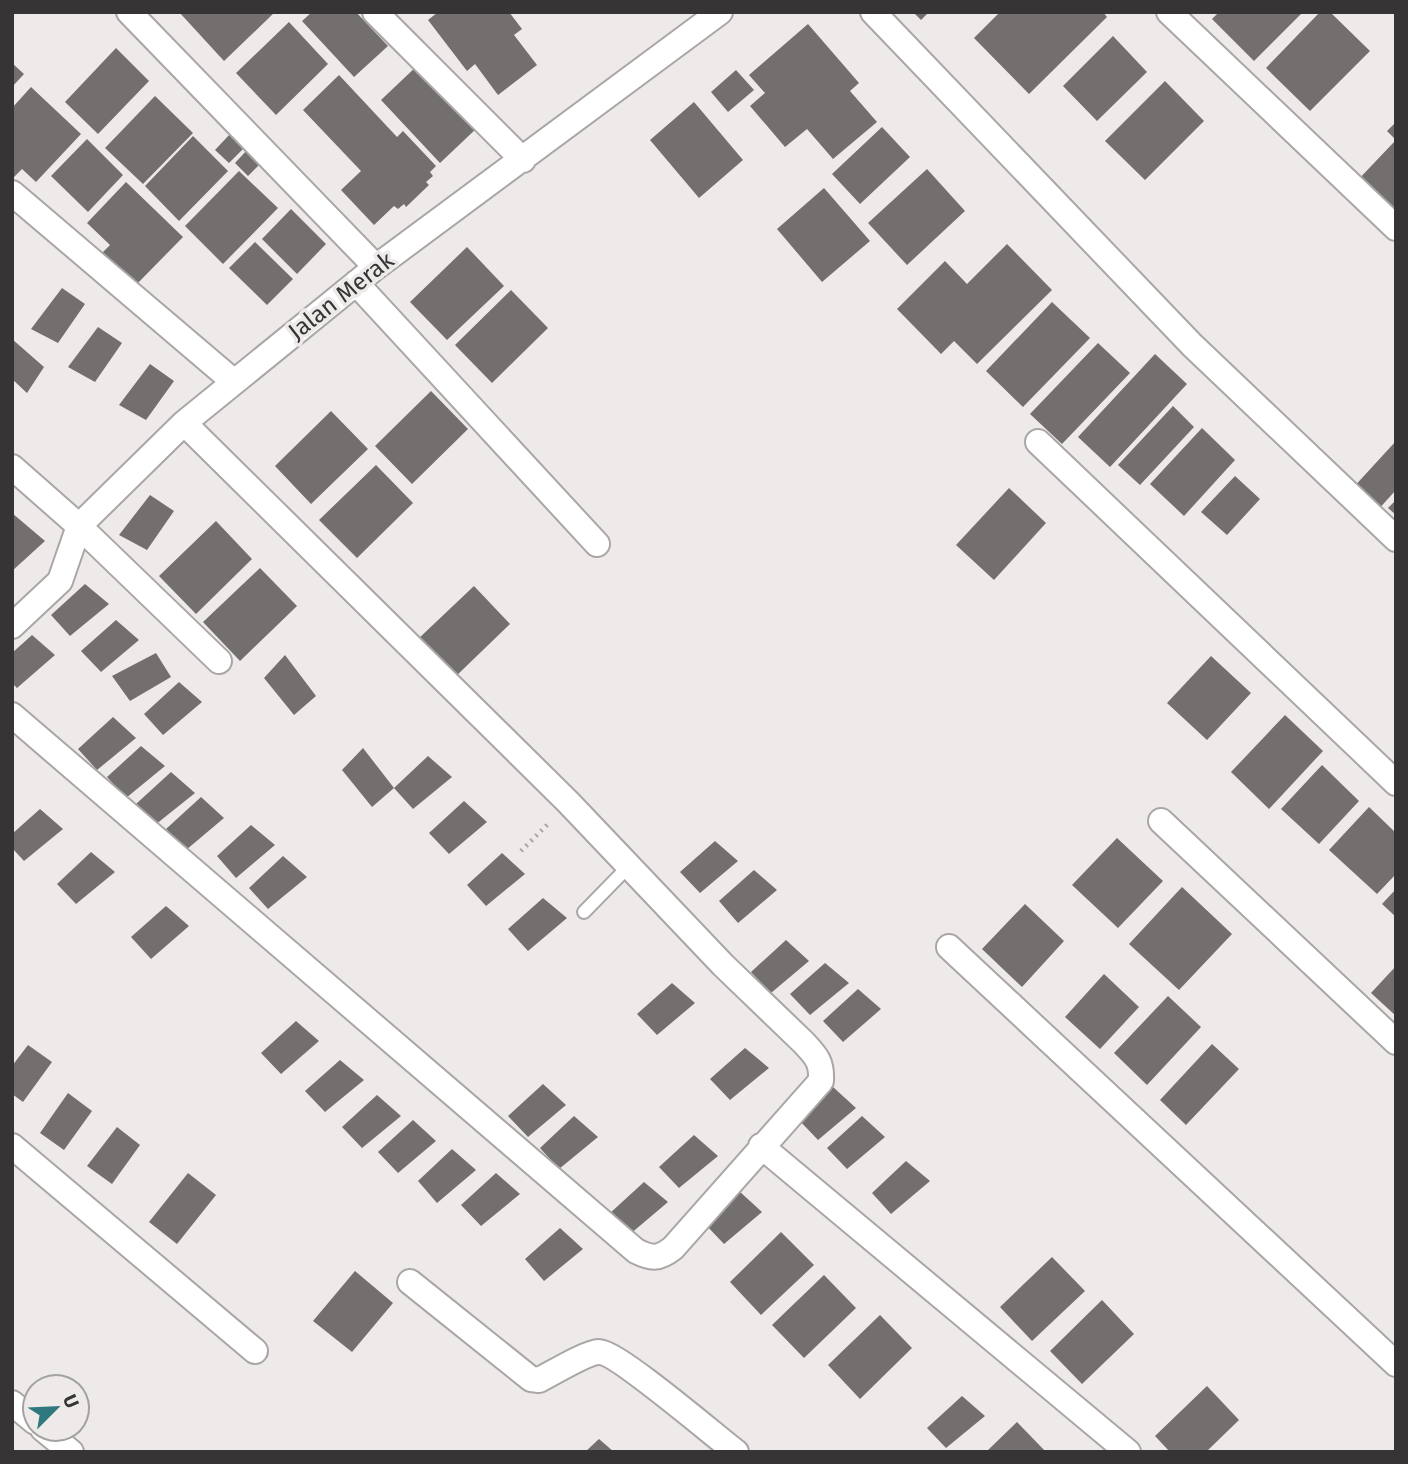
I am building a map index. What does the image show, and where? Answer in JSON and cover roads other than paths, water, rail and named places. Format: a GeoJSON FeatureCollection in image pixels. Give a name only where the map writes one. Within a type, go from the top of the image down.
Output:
{"type":"FeatureCollection","features":[{"type":"Feature","properties":{"kind":"street"},"geometry":{"type":"LineString","coordinates":[[130,12],[376,267]]}},
{"type":"Feature","properties":{"kind":"street"},"geometry":{"type":"LineString","coordinates":[[375,12],[523,160]]}},
{"type":"Feature","properties":{"kind":"street","name":"Jalan Merak"},"geometry":{"type":"LineString","coordinates":[[12,626],[60,581],[79,526],[184,423],[376,267],[720,12]]}},
{"type":"Feature","properties":{"kind":"street"},"geometry":{"type":"LineString","coordinates":[[873,12],[1192,345],[1396,539]]}},
{"type":"Feature","properties":{"kind":"street"},"geometry":{"type":"LineString","coordinates":[[1169,12],[1396,228]]}},
{"type":"Feature","properties":{"kind":"street"},"geometry":{"type":"LineString","coordinates":[[12,194],[233,381]]}},
{"type":"Feature","properties":{"kind":"street"},"geometry":{"type":"LineString","coordinates":[[356,283],[597,544]]}},
{"type":"Feature","properties":{"kind":"street"},"geometry":{"type":"LineString","coordinates":[[12,715],[636,1251],[649,1258],[662,1257],[673,1248],[821,1081],[822,1066],[815,1054],[723,965],[568,802],[184,423]]}},
{"type":"Feature","properties":{"kind":"street"},"geometry":{"type":"LineString","coordinates":[[1038,442],[1396,783]]}},
{"type":"Feature","properties":{"kind":"street"},"geometry":{"type":"LineString","coordinates":[[12,467],[79,526],[219,661]]}},
{"type":"Feature","properties":{"kind":"street"},"geometry":{"type":"LineString","coordinates":[[1161,821],[1396,1042]]}},
{"type":"Feature","properties":{"kind":"street"},"geometry":{"type":"LineString","coordinates":[[950,947],[1396,1364]]}},
{"type":"Feature","properties":{"kind":"street"},"geometry":{"type":"LineString","coordinates":[[12,1146],[255,1352]]}},
{"type":"Feature","properties":{"kind":"street"},"geometry":{"type":"LineString","coordinates":[[761,1146],[1128,1452]]}},
{"type":"Feature","properties":{"kind":"street"},"geometry":{"type":"LineString","coordinates":[[410,1282],[531,1380],[539,1380],[599,1352],[611,1357],[736,1452]]}},
{"type":"Feature","properties":{"kind":"lane"},"geometry":{"type":"LineString","coordinates":[[584,912],[628,867]]}}]}
